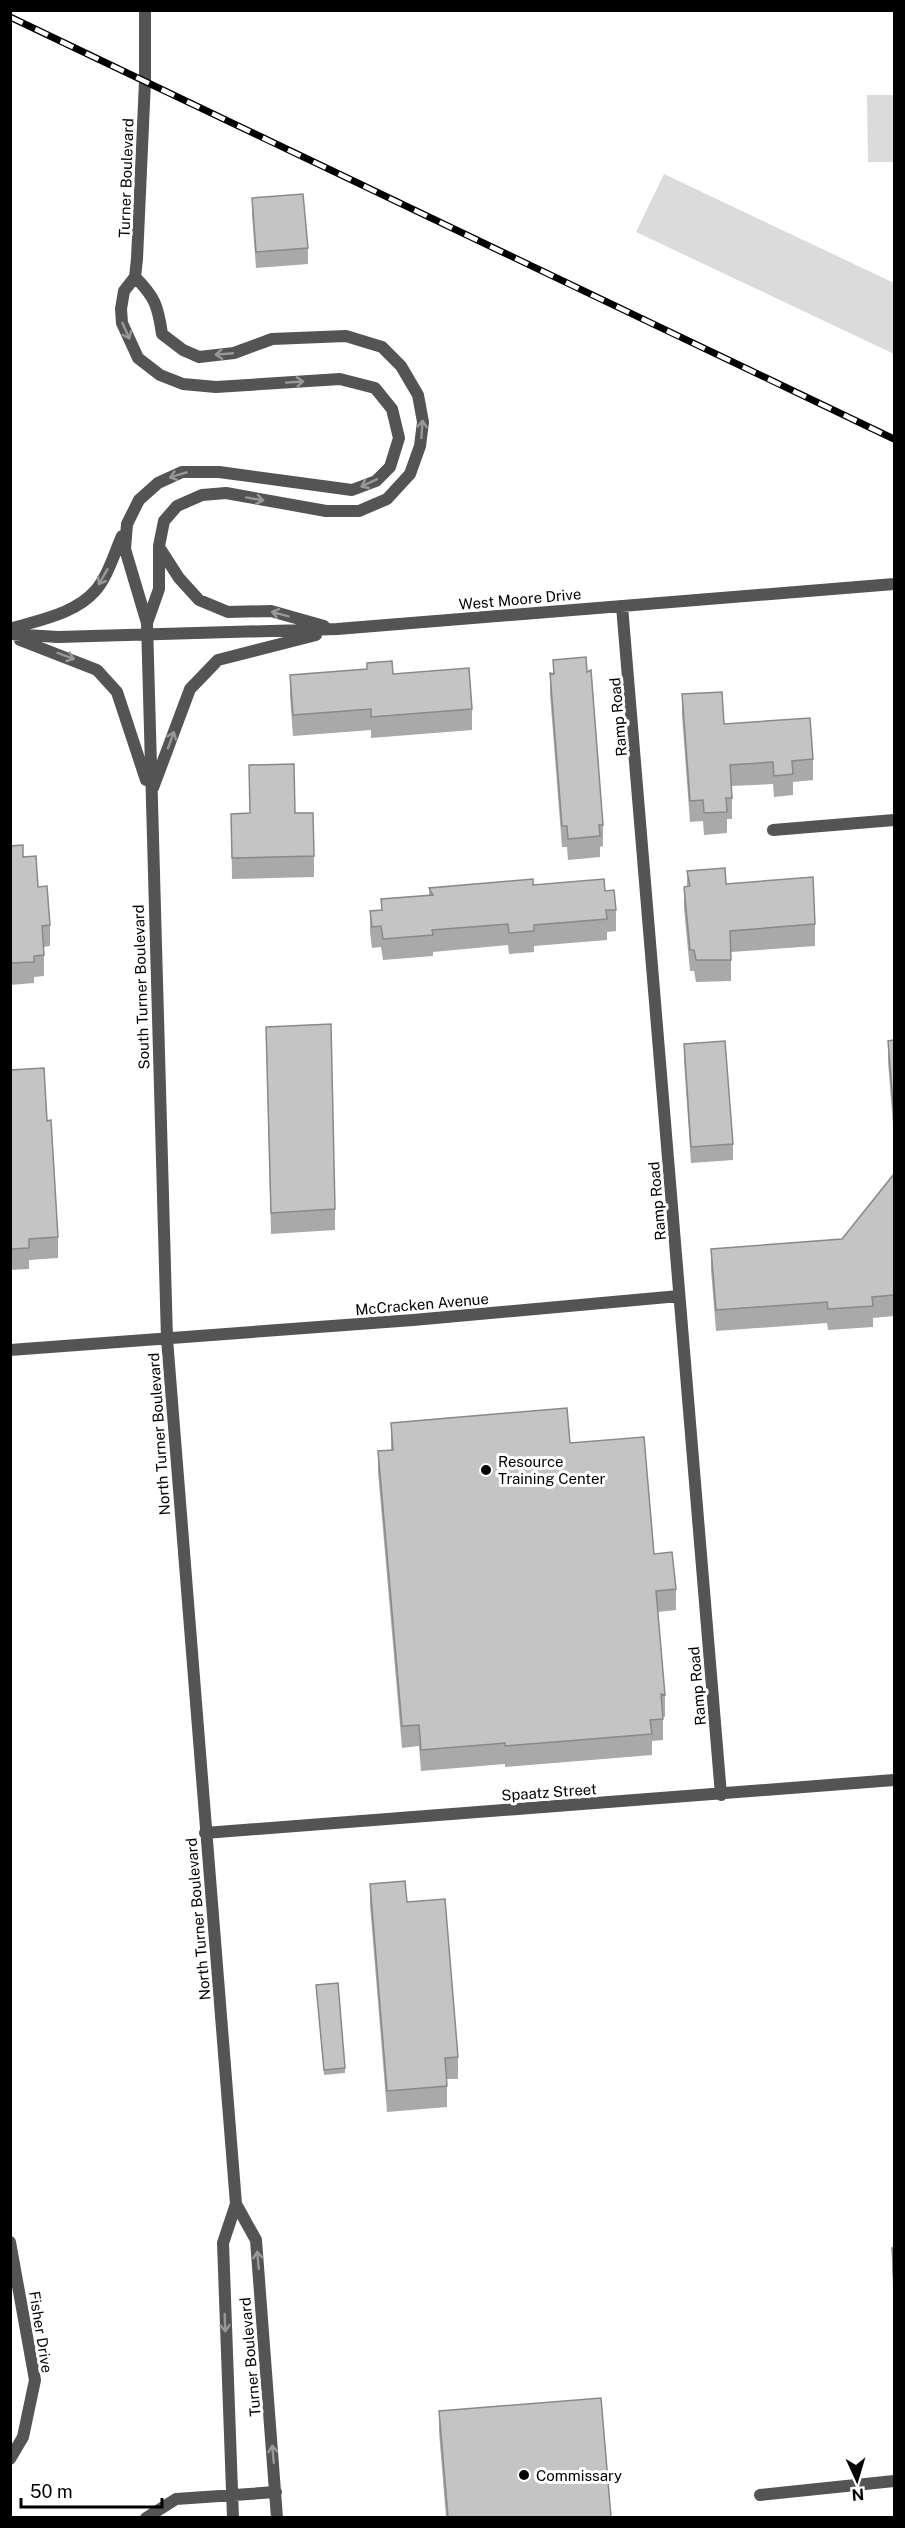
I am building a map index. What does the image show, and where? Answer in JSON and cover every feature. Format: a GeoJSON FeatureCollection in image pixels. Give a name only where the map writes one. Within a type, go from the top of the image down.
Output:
{"type":"FeatureCollection","features":[{"type":"Feature","properties":{"kind":"street","name":"Turner Boulevard"},"geometry":{"type":"LineString","coordinates":[[135,277],[145,81],[145,10]]}},
{"type":"Feature","properties":{"kind":"street"},"geometry":{"type":"LineString","coordinates":[[10,629],[72,608],[95,592],[106,575],[139,500],[158,483],[182,472],[219,472],[352,490],[376,481],[390,467],[399,438],[392,409],[375,388],[340,379],[216,387],[183,384],[160,375],[138,358],[122,323],[121,309],[124,291],[135,277],[151,292],[158,308],[162,334],[183,350],[199,357],[234,353],[272,339],[346,336],[382,347],[401,366],[418,395],[423,422],[420,446],[410,474],[387,499],[359,511],[326,511],[226,493],[202,495],[177,506],[164,521],[159,546],[159,589],[147,629]]}},
{"type":"Feature","properties":{"kind":"street"},"geometry":{"type":"LineString","coordinates":[[127,524],[125,549],[147,629]]}},
{"type":"Feature","properties":{"kind":"street"},"geometry":{"type":"LineString","coordinates":[[159,546],[179,578],[199,600],[228,612],[271,611],[336,629]]}},
{"type":"Feature","properties":{"kind":"street","name":"West Moore Drive"},"geometry":{"type":"LineString","coordinates":[[10,636],[32,637],[147,629],[336,629],[894,584]]}},
{"type":"Feature","properties":{"kind":"street","name":"Ramp Road"},"geometry":{"type":"LineString","coordinates":[[622,606],[721,1795]]}},
{"type":"Feature","properties":{"kind":"street","name":"South Turner Boulevard"},"geometry":{"type":"LineString","coordinates":[[147,629],[167,1339]]}},
{"type":"Feature","properties":{"kind":"street"},"geometry":{"type":"LineString","coordinates":[[151,794],[190,689],[218,660],[336,629]]}},
{"type":"Feature","properties":{"kind":"street"},"geometry":{"type":"LineString","coordinates":[[10,636],[97,670],[117,692],[151,794]]}},
{"type":"Feature","properties":{"kind":"street"},"geometry":{"type":"LineString","coordinates":[[773,830],[894,820]]}},
{"type":"Feature","properties":{"kind":"street","name":"McCracken Avenue"},"geometry":{"type":"LineString","coordinates":[[10,1350],[620,1303],[680,1296]]}},
{"type":"Feature","properties":{"kind":"street","name":"North Turner Boulevard"},"geometry":{"type":"LineString","coordinates":[[167,1339],[236,2204],[223,2243],[231,2495]]}},
{"type":"Feature","properties":{"kind":"street","name":"Spaatz Street"},"geometry":{"type":"LineString","coordinates":[[205,1833],[894,1780]]}},
{"type":"Feature","properties":{"kind":"street","name":"Turner Boulevard"},"geometry":{"type":"LineString","coordinates":[[236,2204],[256,2240],[278,2516]]}},
{"type":"Feature","properties":{"kind":"street","name":"Fisher Drive"},"geometry":{"type":"LineString","coordinates":[[10,2242],[35,2380],[23,2437],[10,2459]]}},
{"type":"Feature","properties":{"kind":"street"},"geometry":{"type":"LineString","coordinates":[[760,2495],[894,2481]]}},
{"type":"Feature","properties":{"kind":"street"},"geometry":{"type":"LineString","coordinates":[[146,2517],[176,2499],[276,2492]]}},
{"type":"Feature","properties":{"kind":"street"},"geometry":{"type":"LineString","coordinates":[[231,2495],[233,2517]]}},
{"type":"Feature","properties":{"kind":"shaded area"},"geometry":{"type":"Polygon","coordinates":[[[867,95],[894,95],[894,162],[868,162],[867,95]]]}},
{"type":"Feature","properties":{"kind":"shaded area"},"geometry":{"type":"Polygon","coordinates":[[[664,174],[894,283],[894,354],[636,232],[664,174]]]}},
{"type":"Feature","properties":{"kind":"building"},"geometry":{"type":"Polygon","coordinates":[[[303,194],[308,248],[256,252],[252,198],[303,194]]]}},
{"type":"Feature","properties":{"kind":"building"},"geometry":{"type":"Polygon","coordinates":[[[586,657],[587,672],[591,670],[603,825],[599,825],[600,836],[568,839],[567,826],[562,826],[550,673],[554,674],[553,660],[586,657]]]}},
{"type":"Feature","properties":{"kind":"building"},"geometry":{"type":"Polygon","coordinates":[[[392,661],[393,674],[469,668],[472,709],[371,717],[371,709],[293,715],[290,675],[367,669],[367,663],[392,661]]]}},
{"type":"Feature","properties":{"kind":"building"},"geometry":{"type":"Polygon","coordinates":[[[722,692],[724,724],[810,718],[813,759],[792,761],[793,774],[774,776],[773,762],[730,765],[732,798],[726,798],[727,812],[704,813],[703,800],[690,801],[682,694],[722,692]]]}},
{"type":"Feature","properties":{"kind":"building"},"geometry":{"type":"Polygon","coordinates":[[[294,764],[295,813],[313,813],[314,856],[232,858],[231,814],[250,813],[249,765],[294,764]]]}},
{"type":"Feature","properties":{"kind":"building"},"geometry":{"type":"Polygon","coordinates":[[[23,845],[23,857],[36,856],[38,887],[47,886],[50,925],[42,926],[44,955],[34,956],[34,962],[10,963],[10,846],[23,845]]]}},
{"type":"Feature","properties":{"kind":"building"},"geometry":{"type":"Polygon","coordinates":[[[725,868],[726,884],[813,877],[815,924],[730,931],[731,960],[696,960],[694,950],[690,950],[684,887],[690,886],[687,871],[725,868]]]}},
{"type":"Feature","properties":{"kind":"building"},"geometry":{"type":"Polygon","coordinates":[[[533,879],[533,885],[604,879],[605,891],[614,890],[616,910],[606,910],[607,919],[534,925],[534,931],[509,933],[508,924],[432,930],[433,935],[383,939],[381,926],[372,927],[370,911],[382,910],[381,899],[433,895],[429,888],[533,879]]]}},
{"type":"Feature","properties":{"kind":"building"},"geometry":{"type":"Polygon","coordinates":[[[331,1024],[335,1209],[271,1213],[266,1027],[331,1024]]]}},
{"type":"Feature","properties":{"kind":"building"},"geometry":{"type":"Polygon","coordinates":[[[894,1040],[894,1116],[888,1041],[894,1040]]]}},
{"type":"Feature","properties":{"kind":"building"},"geometry":{"type":"Polygon","coordinates":[[[725,1041],[733,1144],[691,1147],[684,1044],[725,1041]]]}},
{"type":"Feature","properties":{"kind":"building"},"geometry":{"type":"Polygon","coordinates":[[[44,1068],[47,1121],[51,1120],[58,1237],[29,1239],[29,1248],[10,1249],[10,1070],[44,1068]]]}},
{"type":"Feature","properties":{"kind":"building"},"geometry":{"type":"Polygon","coordinates":[[[894,1174],[894,1295],[872,1297],[873,1306],[828,1309],[827,1302],[716,1310],[711,1249],[842,1239],[894,1174]]]}},
{"type":"Feature","properties":{"kind":"building"},"geometry":{"type":"Polygon","coordinates":[[[567,1408],[570,1443],[644,1437],[654,1554],[672,1552],[676,1589],[656,1591],[665,1695],[661,1694],[663,1719],[650,1720],[652,1734],[505,1746],[505,1743],[421,1750],[419,1725],[402,1726],[378,1451],[393,1450],[391,1423],[567,1408]]]}},
{"type":"Feature","properties":{"kind":"building"},"geometry":{"type":"Polygon","coordinates":[[[405,1881],[407,1902],[445,1899],[458,2057],[445,2058],[447,2086],[387,2091],[370,1884],[405,1881]]]}},
{"type":"Feature","properties":{"kind":"building"},"geometry":{"type":"Polygon","coordinates":[[[338,1983],[345,2068],[324,2070],[316,1985],[338,1983]]]}},
{"type":"Feature","properties":{"kind":"building"},"geometry":{"type":"Polygon","coordinates":[[[894,2247],[894,2281],[892,2248],[894,2247]]]}},
{"type":"Feature","properties":{"kind":"building","name":"Commissary"},"geometry":{"type":"Polygon","coordinates":[[[601,2398],[611,2517],[448,2517],[439,2411],[601,2398]]]}},
{"type":"Feature","properties":{"kind":"railway"},"geometry":{"type":"LineString","coordinates":[[10,17],[894,439]]}},
{"type":"Feature","properties":{"kind":"place","name":"Resource Training Center"},"geometry":{"type":"Point","coordinates":[486,1470]}},
{"type":"Feature","properties":{"kind":"place","name":"Commissary"},"geometry":{"type":"Point","coordinates":[524,2475]}}]}
